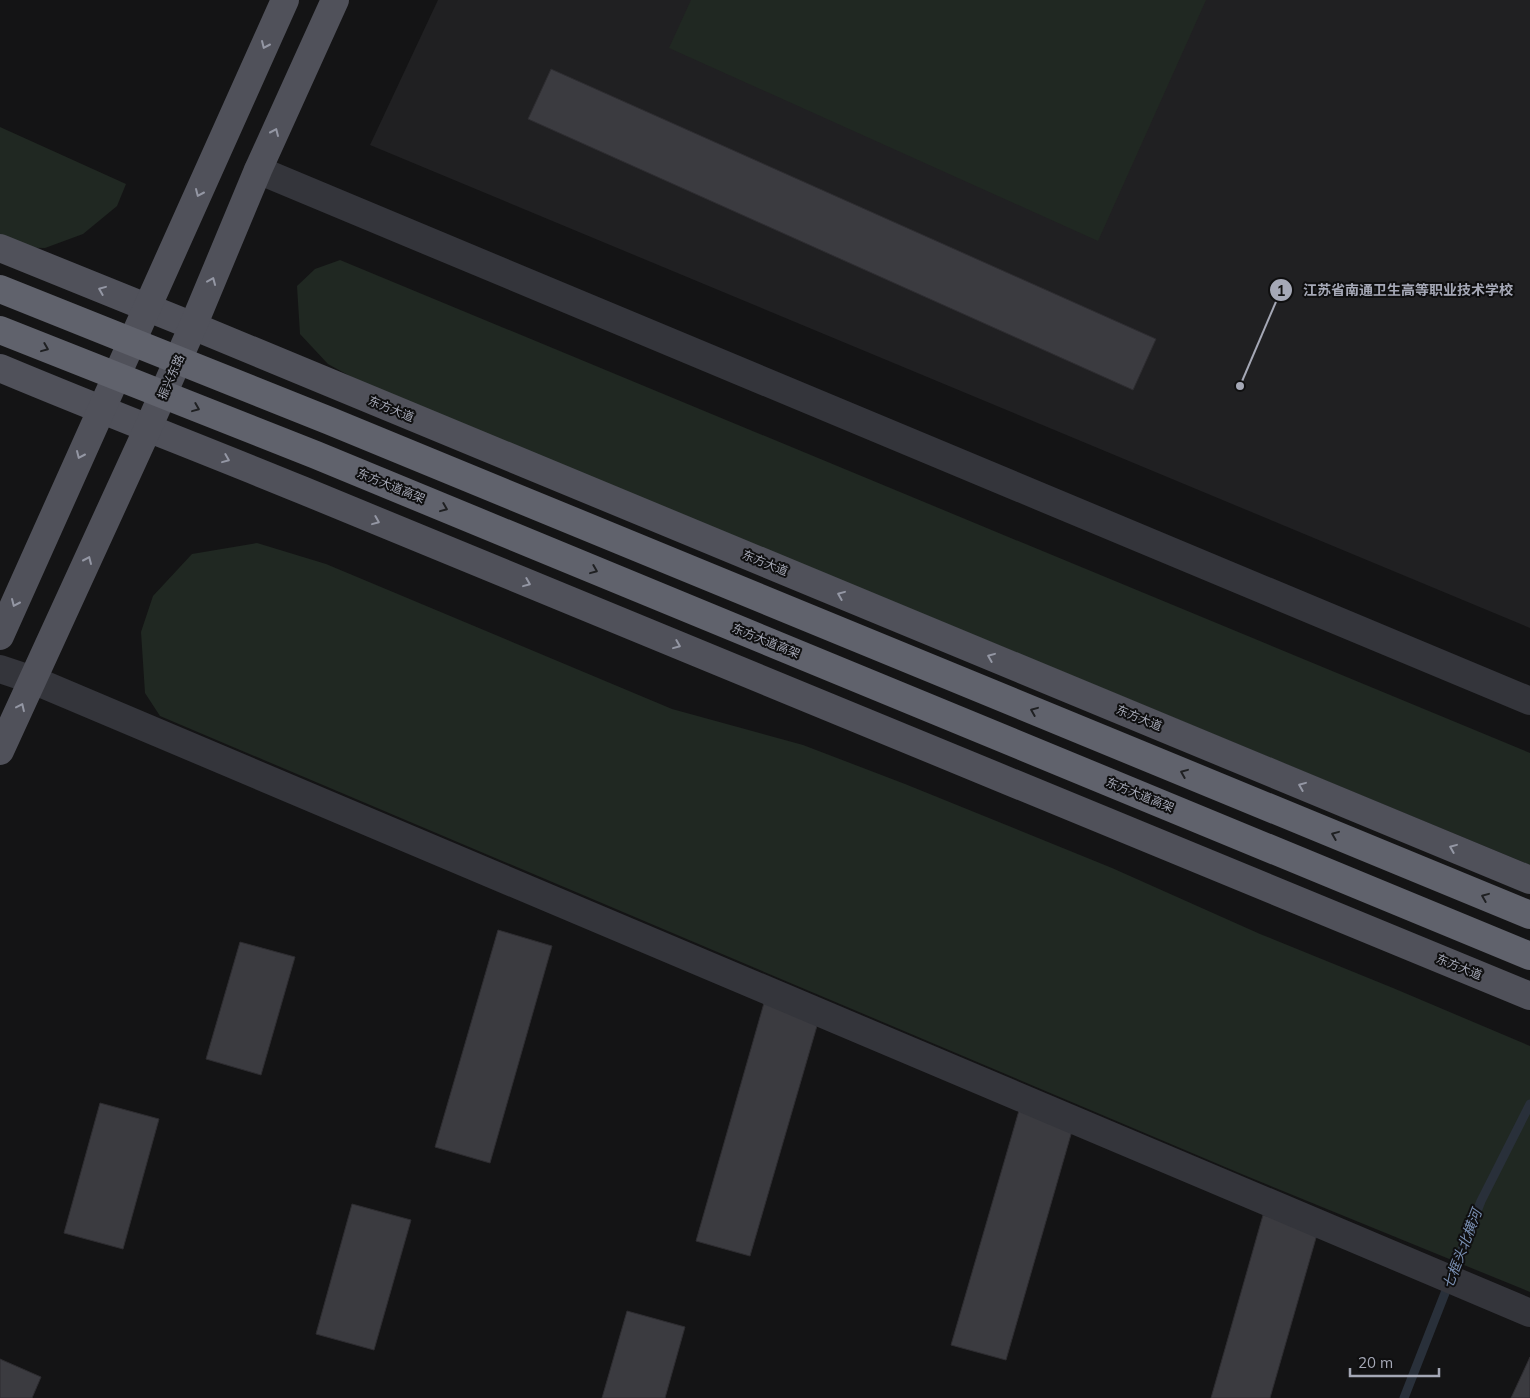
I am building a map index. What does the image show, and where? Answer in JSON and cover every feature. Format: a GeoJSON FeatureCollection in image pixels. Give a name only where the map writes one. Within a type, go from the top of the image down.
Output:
{"type":"FeatureCollection","features":[{"type":"Feature","properties":{"kind":"highway"},"geometry":{"type":"LineString","coordinates":[[0,289],[330,421],[1530,915]]}},
{"type":"Feature","properties":{"kind":"highway","name":"东方大道高架"},"geometry":{"type":"LineString","coordinates":[[0,330],[325,459],[1530,956]]}},
{"type":"Feature","properties":{"kind":"main road"},"geometry":{"type":"LineString","coordinates":[[0,636],[285,0]]}},
{"type":"Feature","properties":{"kind":"main road","name":"振兴东路"},"geometry":{"type":"LineString","coordinates":[[0,751],[148,428],[258,170],[335,0]]}},
{"type":"Feature","properties":{"kind":"main road","name":"东方大道"},"geometry":{"type":"LineString","coordinates":[[0,248],[193,326],[1530,880]]}},
{"type":"Feature","properties":{"kind":"main road","name":"东方大道"},"geometry":{"type":"LineString","coordinates":[[0,368],[1530,996]]}},
{"type":"Feature","properties":{"kind":"street"},"geometry":{"type":"LineString","coordinates":[[258,170],[1530,701]]}},
{"type":"Feature","properties":{"kind":"street"},"geometry":{"type":"LineString","coordinates":[[0,669],[33,680],[1530,1313]]}},
{"type":"Feature","properties":{"kind":"shaded area"},"geometry":{"type":"Polygon","coordinates":[[[438,0],[1530,0],[1530,628],[370,145],[438,0]]]}},
{"type":"Feature","properties":{"kind":"shaded area"},"geometry":{"type":"Polygon","coordinates":[[[691,0],[1206,0],[1098,241],[669,48],[691,0]]]}},
{"type":"Feature","properties":{"kind":"shaded area"},"geometry":{"type":"Polygon","coordinates":[[[0,127],[126,184],[117,206],[83,234],[45,248],[3,247],[0,245],[0,127]]]}},
{"type":"Feature","properties":{"kind":"shaded area"},"geometry":{"type":"Polygon","coordinates":[[[340,260],[1530,753],[1530,865],[357,380],[328,364],[300,334],[297,286],[315,269],[340,260]]]}},
{"type":"Feature","properties":{"kind":"shaded area"},"geometry":{"type":"Polygon","coordinates":[[[257,543],[326,564],[672,709],[803,745],[905,784],[1112,868],[1260,934],[1530,1046],[1530,1292],[1244,1175],[160,716],[145,693],[141,632],[153,596],[192,554],[257,543]]]}},
{"type":"Feature","properties":{"kind":"building"},"geometry":{"type":"Polygon","coordinates":[[[551,69],[1156,339],[1133,390],[528,119],[551,69]]]}},
{"type":"Feature","properties":{"kind":"building"},"geometry":{"type":"Polygon","coordinates":[[[498,930],[552,946],[490,1163],[435,1147],[498,930]]]}},
{"type":"Feature","properties":{"kind":"building"},"geometry":{"type":"Polygon","coordinates":[[[240,942],[295,957],[261,1075],[206,1059],[240,942]]]}},
{"type":"Feature","properties":{"kind":"building"},"geometry":{"type":"Polygon","coordinates":[[[764,1003],[819,1019],[750,1256],[696,1241],[764,1003]]]}},
{"type":"Feature","properties":{"kind":"building"},"geometry":{"type":"Polygon","coordinates":[[[100,1103],[159,1119],[123,1249],[64,1233],[100,1103]]]}},
{"type":"Feature","properties":{"kind":"building"},"geometry":{"type":"Polygon","coordinates":[[[1020,1107],[1074,1124],[1006,1360],[951,1345],[1020,1107]]]}},
{"type":"Feature","properties":{"kind":"building"},"geometry":{"type":"Polygon","coordinates":[[[352,1204],[411,1220],[374,1350],[316,1334],[352,1204]]]}},
{"type":"Feature","properties":{"kind":"building"},"geometry":{"type":"Polygon","coordinates":[[[1263,1215],[1318,1231],[1270,1398],[1211,1398],[1263,1215]]]}},
{"type":"Feature","properties":{"kind":"building"},"geometry":{"type":"Polygon","coordinates":[[[627,1311],[685,1327],[665,1398],[602,1398],[627,1311]]]}},
{"type":"Feature","properties":{"kind":"building"},"geometry":{"type":"Polygon","coordinates":[[[1530,1357],[1530,1398],[1511,1398],[1530,1357]]]}},
{"type":"Feature","properties":{"kind":"building"},"geometry":{"type":"Polygon","coordinates":[[[0,1359],[41,1377],[32,1398],[0,1398],[0,1359]]]}},
{"type":"Feature","properties":{"kind":"waterway","name":"七框头北横河"},"geometry":{"type":"LineString","coordinates":[[1404,1398],[1481,1201],[1530,1104]]}},
{"type":"Feature","properties":{"kind":"place","name":"江苏省南通卫生高等职业技术学校"},"geometry":{"type":"Point","coordinates":[1240,386]}}]}
